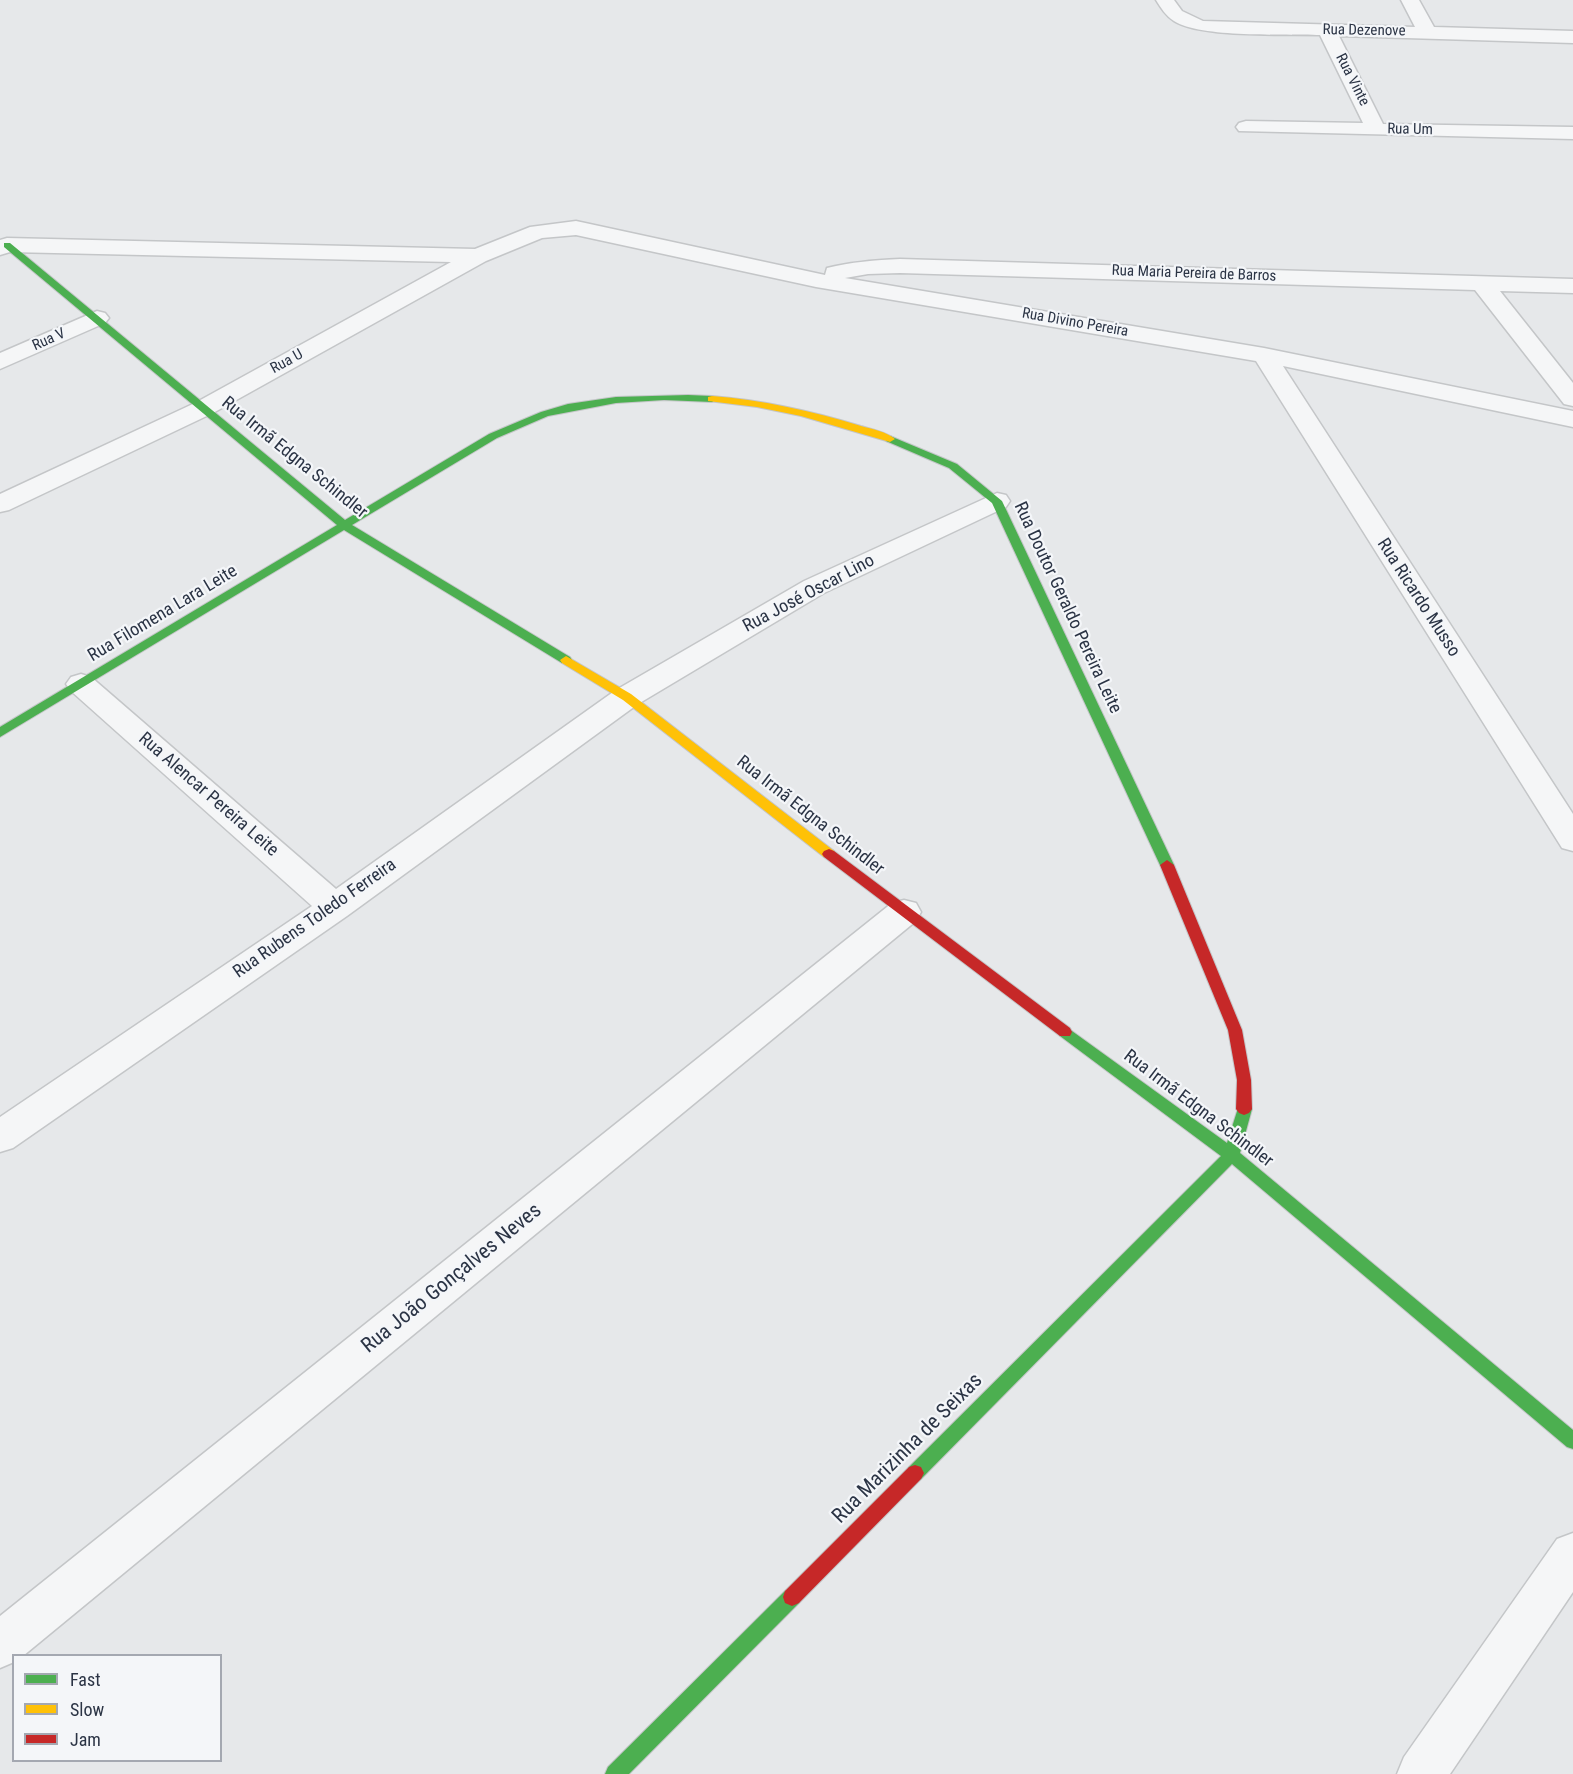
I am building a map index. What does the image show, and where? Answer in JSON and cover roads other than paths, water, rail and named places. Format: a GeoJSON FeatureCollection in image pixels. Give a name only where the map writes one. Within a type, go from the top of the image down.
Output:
{"type":"FeatureCollection","features":[{"type":"Feature","properties":{"kind":"street","name":"Rua Dezenove"},"geometry":{"type":"LineString","coordinates":[[1165,0],[1181,20],[1203,26],[1573,37]]}},
{"type":"Feature","properties":{"kind":"street"},"geometry":{"type":"LineString","coordinates":[[1410,0],[1428,33]]}},
{"type":"Feature","properties":{"kind":"street","name":"Rua Vinte"},"geometry":{"type":"LineString","coordinates":[[1327,30],[1376,129]]}},
{"type":"Feature","properties":{"kind":"street","name":"Rua Um"},"geometry":{"type":"LineString","coordinates":[[1246,127],[1573,133]]}},
{"type":"Feature","properties":{"kind":"street","name":"Rua U"},"geometry":{"type":"LineString","coordinates":[[0,504],[204,408],[478,256],[538,232],[576,228]]}},
{"type":"Feature","properties":{"kind":"street","name":"Rua Divino Pereira"},"geometry":{"type":"LineString","coordinates":[[576,228],[816,280],[1264,355],[1573,419]]}},
{"type":"Feature","properties":{"kind":"street"},"geometry":{"type":"LineString","coordinates":[[4,247],[478,256]]}},
{"type":"Feature","properties":{"kind":"street","name":"Rua Irmã Edgna Schindler"},"geometry":{"type":"LineString","coordinates":[[4,247],[97,318],[344,525],[627,697],[904,912],[1232,1155],[1573,1441]]}},
{"type":"Feature","properties":{"kind":"street","name":"Rua Maria Pereira de Barros"},"geometry":{"type":"LineString","coordinates":[[816,280],[847,270],[900,266],[1573,286]]}},
{"type":"Feature","properties":{"kind":"street"},"geometry":{"type":"LineString","coordinates":[[1481,282],[1573,399]]}},
{"type":"Feature","properties":{"kind":"street","name":"Rua V"},"geometry":{"type":"LineString","coordinates":[[0,362],[97,318]]}},
{"type":"Feature","properties":{"kind":"street","name":"Rua Ricardo Musso"},"geometry":{"type":"LineString","coordinates":[[1264,355],[1573,840]]}},
{"type":"Feature","properties":{"kind":"street","name":"Rua Doutor Geraldo Pereira Leite"},"geometry":{"type":"LineString","coordinates":[[344,525],[465,452],[528,420],[585,404],[640,397],[713,398],[820,417],[901,442],[948,463],[997,501],[1162,853],[1235,1030],[1244,1080],[1244,1111],[1232,1155]]}},
{"type":"Feature","properties":{"kind":"street","name":"Rua José Oscar Lino"},"geometry":{"type":"LineString","coordinates":[[627,697],[814,587],[997,501]]}},
{"type":"Feature","properties":{"kind":"street","name":"Rua Filomena Lara Leite"},"geometry":{"type":"LineString","coordinates":[[0,734],[344,525]]}},
{"type":"Feature","properties":{"kind":"street","name":"Rua Alencar Pereira Leite"},"geometry":{"type":"LineString","coordinates":[[81,684],[335,907]]}},
{"type":"Feature","properties":{"kind":"street","name":"Rua Rubens Toledo Ferreira"},"geometry":{"type":"LineString","coordinates":[[0,1137],[335,907],[627,697]]}},
{"type":"Feature","properties":{"kind":"street","name":"Rua João Gonçalves Neves"},"geometry":{"type":"LineString","coordinates":[[0,1645],[904,912]]}},
{"type":"Feature","properties":{"kind":"street","name":"Rua Marizinha de Seixas"},"geometry":{"type":"LineString","coordinates":[[615,1774],[1232,1155]]}},
{"type":"Feature","properties":{"kind":"street"},"geometry":{"type":"LineString","coordinates":[[1421,1774],[1573,1554]]}}]}
